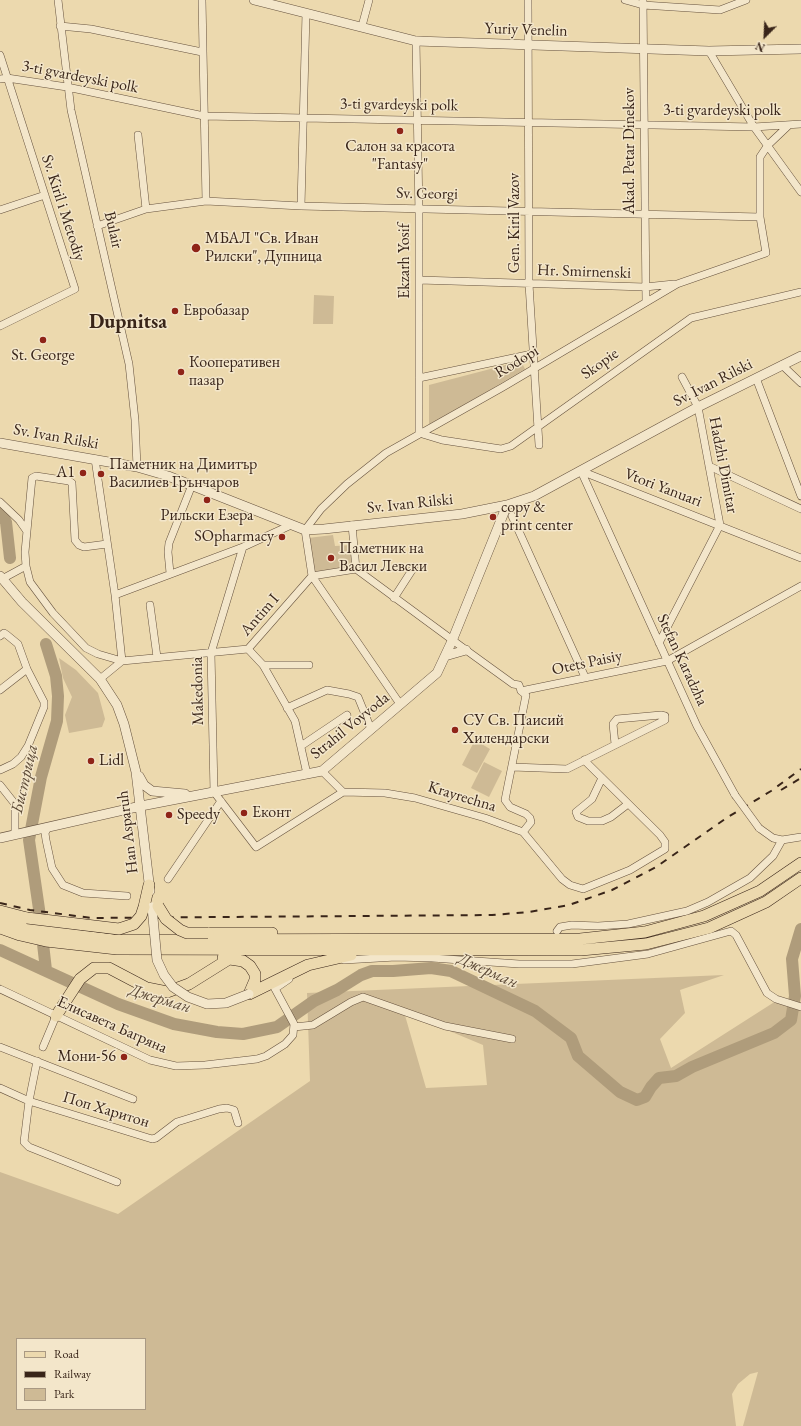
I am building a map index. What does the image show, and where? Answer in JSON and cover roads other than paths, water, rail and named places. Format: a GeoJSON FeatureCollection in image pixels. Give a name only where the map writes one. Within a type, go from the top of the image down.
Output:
{"type":"FeatureCollection","features":[{"type":"Feature","properties":{"kind":"main road"},"geometry":{"type":"LineString","coordinates":[[47,936],[140,941],[580,939],[645,932],[704,916],[760,891],[801,863]]}},
{"type":"Feature","properties":{"kind":"main road"},"geometry":{"type":"LineString","coordinates":[[117,949],[580,950],[646,944],[709,928],[766,902],[801,878]]}},
{"type":"Feature","properties":{"kind":"main road"},"geometry":{"type":"LineString","coordinates":[[150,886],[151,906],[169,923],[187,932],[420,933],[528,940]]}},
{"type":"Feature","properties":{"kind":"main road"},"geometry":{"type":"LineString","coordinates":[[0,928],[119,929],[134,924],[151,906]]}},
{"type":"Feature","properties":{"kind":"main road"},"geometry":{"type":"LineString","coordinates":[[0,912],[28,928]]}},
{"type":"Feature","properties":{"kind":"main road"},"geometry":{"type":"LineString","coordinates":[[0,919],[47,936],[117,949],[229,959],[247,963],[255,974],[275,988]]}},
{"type":"Feature","properties":{"kind":"main road"},"geometry":{"type":"LineString","coordinates":[[249,994],[275,988],[321,961],[382,950]]}},
{"type":"Feature","properties":{"kind":"main road"},"geometry":{"type":"LineString","coordinates":[[56,1016],[80,979],[94,968],[109,968],[147,988],[161,992],[172,991],[189,984],[229,959]]}},
{"type":"Feature","properties":{"kind":"main road"},"geometry":{"type":"LineString","coordinates":[[249,994],[254,983],[255,974]]}},
{"type":"Feature","properties":{"kind":"street","name":"Bulair"},"geometry":{"type":"LineString","coordinates":[[58,0],[67,87],[74,124],[129,364],[135,420],[136,467]]}},
{"type":"Feature","properties":{"kind":"street"},"geometry":{"type":"LineString","coordinates":[[202,0],[206,201]]}},
{"type":"Feature","properties":{"kind":"street","name":"Yuriy Venelin"},"geometry":{"type":"LineString","coordinates":[[254,0],[362,26],[416,41],[644,50],[709,51],[801,49]]}},
{"type":"Feature","properties":{"kind":"street"},"geometry":{"type":"LineString","coordinates":[[362,26],[369,0]]}},
{"type":"Feature","properties":{"kind":"street","name":"Gen. Kiril Vazov"},"geometry":{"type":"LineString","coordinates":[[528,0],[530,210],[529,284],[532,354],[539,445]]}},
{"type":"Feature","properties":{"kind":"street"},"geometry":{"type":"LineString","coordinates":[[625,0],[720,10],[746,0]]}},
{"type":"Feature","properties":{"kind":"street","name":"Akad. Petar Dinekov"},"geometry":{"type":"LineString","coordinates":[[643,2],[646,302]]}},
{"type":"Feature","properties":{"kind":"street"},"geometry":{"type":"LineString","coordinates":[[301,206],[306,13]]}},
{"type":"Feature","properties":{"kind":"street"},"geometry":{"type":"LineString","coordinates":[[60,26],[91,29],[202,52]]}},
{"type":"Feature","properties":{"kind":"street","name":"Ekzarh Yosif"},"geometry":{"type":"LineString","coordinates":[[416,41],[419,207],[419,433]]}},
{"type":"Feature","properties":{"kind":"street"},"geometry":{"type":"LineString","coordinates":[[709,51],[754,127],[801,192]]}},
{"type":"Feature","properties":{"kind":"street","name":"Sv. Kiril i Metodiy"},"geometry":{"type":"LineString","coordinates":[[0,55],[3,79],[45,195],[75,289],[0,326]]}},
{"type":"Feature","properties":{"kind":"street","name":"3-ti gvardeyski polk"},"geometry":{"type":"LineString","coordinates":[[3,79],[67,87],[204,116],[418,119],[754,127],[801,124]]}},
{"type":"Feature","properties":{"kind":"street"},"geometry":{"type":"LineString","coordinates":[[760,217],[760,157],[768,145],[789,125]]}},
{"type":"Feature","properties":{"kind":"street"},"geometry":{"type":"LineString","coordinates":[[138,135],[146,209]]}},
{"type":"Feature","properties":{"kind":"street"},"geometry":{"type":"LineString","coordinates":[[0,210],[45,195]]}},
{"type":"Feature","properties":{"kind":"street","name":"Sv. Georgi"},"geometry":{"type":"LineString","coordinates":[[97,226],[146,209],[206,201],[301,206],[419,207],[760,217]]}},
{"type":"Feature","properties":{"kind":"street","name":"Rodopi"},"geometry":{"type":"LineString","coordinates":[[305,530],[321,509],[368,465],[419,433],[454,415],[676,284],[766,253],[760,217]]}},
{"type":"Feature","properties":{"kind":"street","name":"Hr. Smirnenski"},"geometry":{"type":"LineString","coordinates":[[419,280],[645,287],[676,284]]}},
{"type":"Feature","properties":{"kind":"street","name":"Skopie"},"geometry":{"type":"LineString","coordinates":[[419,433],[442,440],[501,449],[511,446],[691,318],[801,292]]}},
{"type":"Feature","properties":{"kind":"street"},"geometry":{"type":"LineString","coordinates":[[419,378],[532,354]]}},
{"type":"Feature","properties":{"kind":"street","name":"Sv. Ivan Rilski"},"geometry":{"type":"LineString","coordinates":[[0,443],[136,467],[192,485],[305,530],[462,514],[507,505],[534,496],[698,407],[801,356]]}},
{"type":"Feature","properties":{"kind":"street"},"geometry":{"type":"LineString","coordinates":[[782,365],[801,383]]}},
{"type":"Feature","properties":{"kind":"street","name":"Hadzhi Dimitar"},"geometry":{"type":"LineString","coordinates":[[659,643],[720,525],[698,407],[682,378]]}},
{"type":"Feature","properties":{"kind":"street"},"geometry":{"type":"LineString","coordinates":[[756,378],[801,496]]}},
{"type":"Feature","properties":{"kind":"street"},"geometry":{"type":"LineString","coordinates":[[95,459],[115,595],[122,661]]}},
{"type":"Feature","properties":{"kind":"street"},"geometry":{"type":"LineString","coordinates":[[709,466],[801,509]]}},
{"type":"Feature","properties":{"kind":"street","name":"Vtori Yanuari"},"geometry":{"type":"LineString","coordinates":[[581,471],[801,558]]}},
{"type":"Feature","properties":{"kind":"street","name":"Stefan Karadzha"},"geometry":{"type":"LineString","coordinates":[[581,471],[697,726],[735,795],[759,828],[773,838],[782,840]]}},
{"type":"Feature","properties":{"kind":"street"},"geometry":{"type":"LineString","coordinates":[[107,544],[84,547],[79,545],[76,540],[73,487],[69,481],[36,476],[32,478],[26,530],[24,567],[30,582],[38,594],[86,648],[98,654],[122,661]]}},
{"type":"Feature","properties":{"kind":"street"},"geometry":{"type":"LineString","coordinates":[[170,573],[168,552],[169,543],[192,485]]}},
{"type":"Feature","properties":{"kind":"street"},"geometry":{"type":"LineString","coordinates":[[0,502],[20,520],[26,530]]}},
{"type":"Feature","properties":{"kind":"street","name":"Strahil Voyvoda"},"geometry":{"type":"LineString","coordinates":[[0,838],[142,806],[322,771],[437,673],[452,641],[507,505]]}},
{"type":"Feature","properties":{"kind":"street"},"geometry":{"type":"LineString","coordinates":[[512,516],[585,677]]}},
{"type":"Feature","properties":{"kind":"street"},"geometry":{"type":"LineString","coordinates":[[115,595],[170,573],[243,547],[291,525]]}},
{"type":"Feature","properties":{"kind":"street"},"geometry":{"type":"LineString","coordinates":[[352,525],[356,569]]}},
{"type":"Feature","properties":{"kind":"street"},"geometry":{"type":"LineString","coordinates":[[305,530],[312,576],[400,704]]}},
{"type":"Feature","properties":{"kind":"street","name":"Makedonia"},"geometry":{"type":"LineString","coordinates":[[214,792],[211,653],[243,547]]}},
{"type":"Feature","properties":{"kind":"street"},"geometry":{"type":"LineString","coordinates":[[3,579],[24,567]]}},
{"type":"Feature","properties":{"kind":"street"},"geometry":{"type":"LineString","coordinates":[[394,598],[414,567]]}},
{"type":"Feature","properties":{"kind":"street"},"geometry":{"type":"LineString","coordinates":[[312,576],[356,569],[452,641],[513,684],[519,685],[521,691],[526,695],[505,800],[510,807],[526,814],[530,818],[531,822],[523,832],[562,879],[576,888],[583,889],[630,870],[664,849],[665,842],[660,835],[584,760]]}},
{"type":"Feature","properties":{"kind":"street","name":"Antim I"},"geometry":{"type":"LineString","coordinates":[[122,661],[248,649],[312,576]]}},
{"type":"Feature","properties":{"kind":"street","name":"Han Asparuh"},"geometry":{"type":"LineString","coordinates":[[3,579],[22,602],[100,679],[113,697],[122,715],[136,772],[142,806],[150,886]]}},
{"type":"Feature","properties":{"kind":"street","name":"Otets Paisiy"},"geometry":{"type":"LineString","coordinates":[[521,691],[667,661],[801,586]]}},
{"type":"Feature","properties":{"kind":"street"},"geometry":{"type":"LineString","coordinates":[[150,605],[157,658]]}},
{"type":"Feature","properties":{"kind":"street"},"geometry":{"type":"LineString","coordinates":[[0,636],[4,633],[18,644],[27,669],[44,702],[44,707],[28,746],[21,757],[14,764],[0,770]]}},
{"type":"Feature","properties":{"kind":"street"},"geometry":{"type":"LineString","coordinates":[[248,649],[262,665],[296,721],[307,774]]}},
{"type":"Feature","properties":{"kind":"street"},"geometry":{"type":"LineString","coordinates":[[445,656],[466,650]]}},
{"type":"Feature","properties":{"kind":"street"},"geometry":{"type":"LineString","coordinates":[[100,679],[122,661]]}},
{"type":"Feature","properties":{"kind":"street"},"geometry":{"type":"LineString","coordinates":[[262,665],[309,665]]}},
{"type":"Feature","properties":{"kind":"street"},"geometry":{"type":"LineString","coordinates":[[0,690],[27,669]]}},
{"type":"Feature","properties":{"kind":"street"},"geometry":{"type":"LineString","coordinates":[[287,708],[327,690],[349,694],[358,697],[371,729]]}},
{"type":"Feature","properties":{"kind":"street"},"geometry":{"type":"LineString","coordinates":[[301,746],[347,715]]}},
{"type":"Feature","properties":{"kind":"street"},"geometry":{"type":"LineString","coordinates":[[512,767],[566,769],[665,720],[665,716],[617,718],[613,724],[615,744]]}},
{"type":"Feature","properties":{"kind":"street"},"geometry":{"type":"LineString","coordinates":[[214,792],[256,847],[343,792],[322,771]]}},
{"type":"Feature","properties":{"kind":"street"},"geometry":{"type":"LineString","coordinates":[[136,772],[144,786],[152,791],[160,793],[200,794]]}},
{"type":"Feature","properties":{"kind":"street"},"geometry":{"type":"LineString","coordinates":[[602,778],[592,799],[576,812],[578,817],[588,821],[602,821],[611,817],[628,804]]}},
{"type":"Feature","properties":{"kind":"street"},"geometry":{"type":"LineString","coordinates":[[0,784],[15,804],[20,834]]}},
{"type":"Feature","properties":{"kind":"street","name":"Krayrechna"},"geometry":{"type":"LineString","coordinates":[[343,792],[385,793],[415,798],[485,818],[523,832]]}},
{"type":"Feature","properties":{"kind":"street"},"geometry":{"type":"LineString","coordinates":[[168,879],[221,801]]}},
{"type":"Feature","properties":{"kind":"street"},"geometry":{"type":"LineString","coordinates":[[44,828],[47,850],[52,868],[63,885],[84,893],[127,896]]}},
{"type":"Feature","properties":{"kind":"street"},"geometry":{"type":"LineString","coordinates":[[557,931],[560,927],[572,925],[598,926],[628,924],[687,911],[714,899],[750,878],[773,856],[782,840],[801,837]]}},
{"type":"Feature","properties":{"kind":"street"},"geometry":{"type":"LineString","coordinates":[[151,906],[157,960],[164,975],[173,987],[188,997],[207,1004],[226,1003],[249,994]]}},
{"type":"Feature","properties":{"kind":"street"},"geometry":{"type":"LineString","coordinates":[[512,1039],[445,1026],[363,997],[313,1025],[294,1026],[275,988],[302,972],[342,960],[396,957],[558,965],[641,955],[731,930],[736,935],[767,994],[776,999],[801,1007]]}},
{"type":"Feature","properties":{"kind":"street"},"geometry":{"type":"LineString","coordinates":[[558,957],[558,965]]}},
{"type":"Feature","properties":{"kind":"street","name":"Елисавета Багряна"},"geometry":{"type":"LineString","coordinates":[[0,989],[150,1060],[176,1066],[205,1065],[262,1057],[284,1044],[292,1035],[294,1026]]}},
{"type":"Feature","properties":{"kind":"street"},"geometry":{"type":"LineString","coordinates":[[43,1047],[56,1016]]}},
{"type":"Feature","properties":{"kind":"street"},"geometry":{"type":"LineString","coordinates":[[0,1047],[133,1099]]}},
{"type":"Feature","properties":{"kind":"street"},"geometry":{"type":"LineString","coordinates":[[37,1061],[24,1139],[26,1145],[117,1182]]}},
{"type":"Feature","properties":{"kind":"street","name":"Поп Харитон"},"geometry":{"type":"LineString","coordinates":[[0,1088],[29,1102],[152,1139],[156,1138],[177,1122],[219,1109],[227,1108],[234,1110],[238,1123]]}},
{"type":"Feature","properties":{"kind":"waterway","name":"Бистрица"},"geometry":{"type":"LineString","coordinates":[[0,512],[6,522],[10,558]]}},
{"type":"Feature","properties":{"kind":"waterway","name":"Бистрица"},"geometry":{"type":"LineString","coordinates":[[46,644],[56,676],[58,696],[57,721],[41,777],[29,840],[46,970]]}},
{"type":"Feature","properties":{"kind":"waterway","name":"Джерман"},"geometry":{"type":"LineString","coordinates":[[0,950],[118,1004],[174,1024],[217,1032],[243,1034],[277,1027],[314,1001],[337,990],[361,975],[372,971],[431,968],[451,971],[535,1011],[571,1038],[578,1056],[620,1092],[637,1100],[645,1097],[659,1078],[676,1076],[692,1067],[774,1033],[791,1020],[795,996],[792,959],[801,929]]}},
{"type":"Feature","properties":{"kind":"railway"},"geometry":{"type":"LineString","coordinates":[[0,903],[30,910],[92,918],[492,915],[529,912],[569,905],[612,890],[656,867],[728,817],[771,791],[801,769]]}},
{"type":"Feature","properties":{"kind":"railway"},"geometry":{"type":"LineString","coordinates":[[781,790],[801,778]]}},
{"type":"Feature","properties":{"kind":"place","name":"Салон за красота \"Fantasy\""},"geometry":{"type":"Point","coordinates":[400,131]}},
{"type":"Feature","properties":{"kind":"place","name":"МБАЛ \"Св. Иван Рилски\", Дупница"},"geometry":{"type":"Point","coordinates":[196,248]}},
{"type":"Feature","properties":{"kind":"place","name":"Евробазар"},"geometry":{"type":"Point","coordinates":[175,311]}},
{"type":"Feature","properties":{"kind":"place","name":"St. George"},"geometry":{"type":"Point","coordinates":[43,340]}},
{"type":"Feature","properties":{"kind":"place","name":"Кооперативен пазар"},"geometry":{"type":"Point","coordinates":[181,372]}},
{"type":"Feature","properties":{"kind":"place","name":"A1"},"geometry":{"type":"Point","coordinates":[83,473]}},
{"type":"Feature","properties":{"kind":"place","name":"Паметник на Димитър Василиев Грънчаров"},"geometry":{"type":"Point","coordinates":[101,474]}},
{"type":"Feature","properties":{"kind":"place","name":"Рильски Езера"},"geometry":{"type":"Point","coordinates":[207,500]}},
{"type":"Feature","properties":{"kind":"place","name":"copy & print center"},"geometry":{"type":"Point","coordinates":[493,517]}},
{"type":"Feature","properties":{"kind":"place","name":"SOpharmacy"},"geometry":{"type":"Point","coordinates":[282,537]}},
{"type":"Feature","properties":{"kind":"place","name":"Паметник на Васил Левски"},"geometry":{"type":"Point","coordinates":[331,558]}},
{"type":"Feature","properties":{"kind":"place","name":"СУ Св. Паисий Хилендарски"},"geometry":{"type":"Point","coordinates":[455,730]}},
{"type":"Feature","properties":{"kind":"place","name":"Lidl"},"geometry":{"type":"Point","coordinates":[91,761]}},
{"type":"Feature","properties":{"kind":"place","name":"Еконт"},"geometry":{"type":"Point","coordinates":[244,813]}},
{"type":"Feature","properties":{"kind":"place","name":"Speedy"},"geometry":{"type":"Point","coordinates":[169,815]}},
{"type":"Feature","properties":{"kind":"place","name":"Мони-56"},"geometry":{"type":"Point","coordinates":[124,1057]}},
{"type":"Feature","properties":{"kind":"district","name":"Dupnitsa"},"geometry":{"type":"Point","coordinates":[128,323]}}]}
